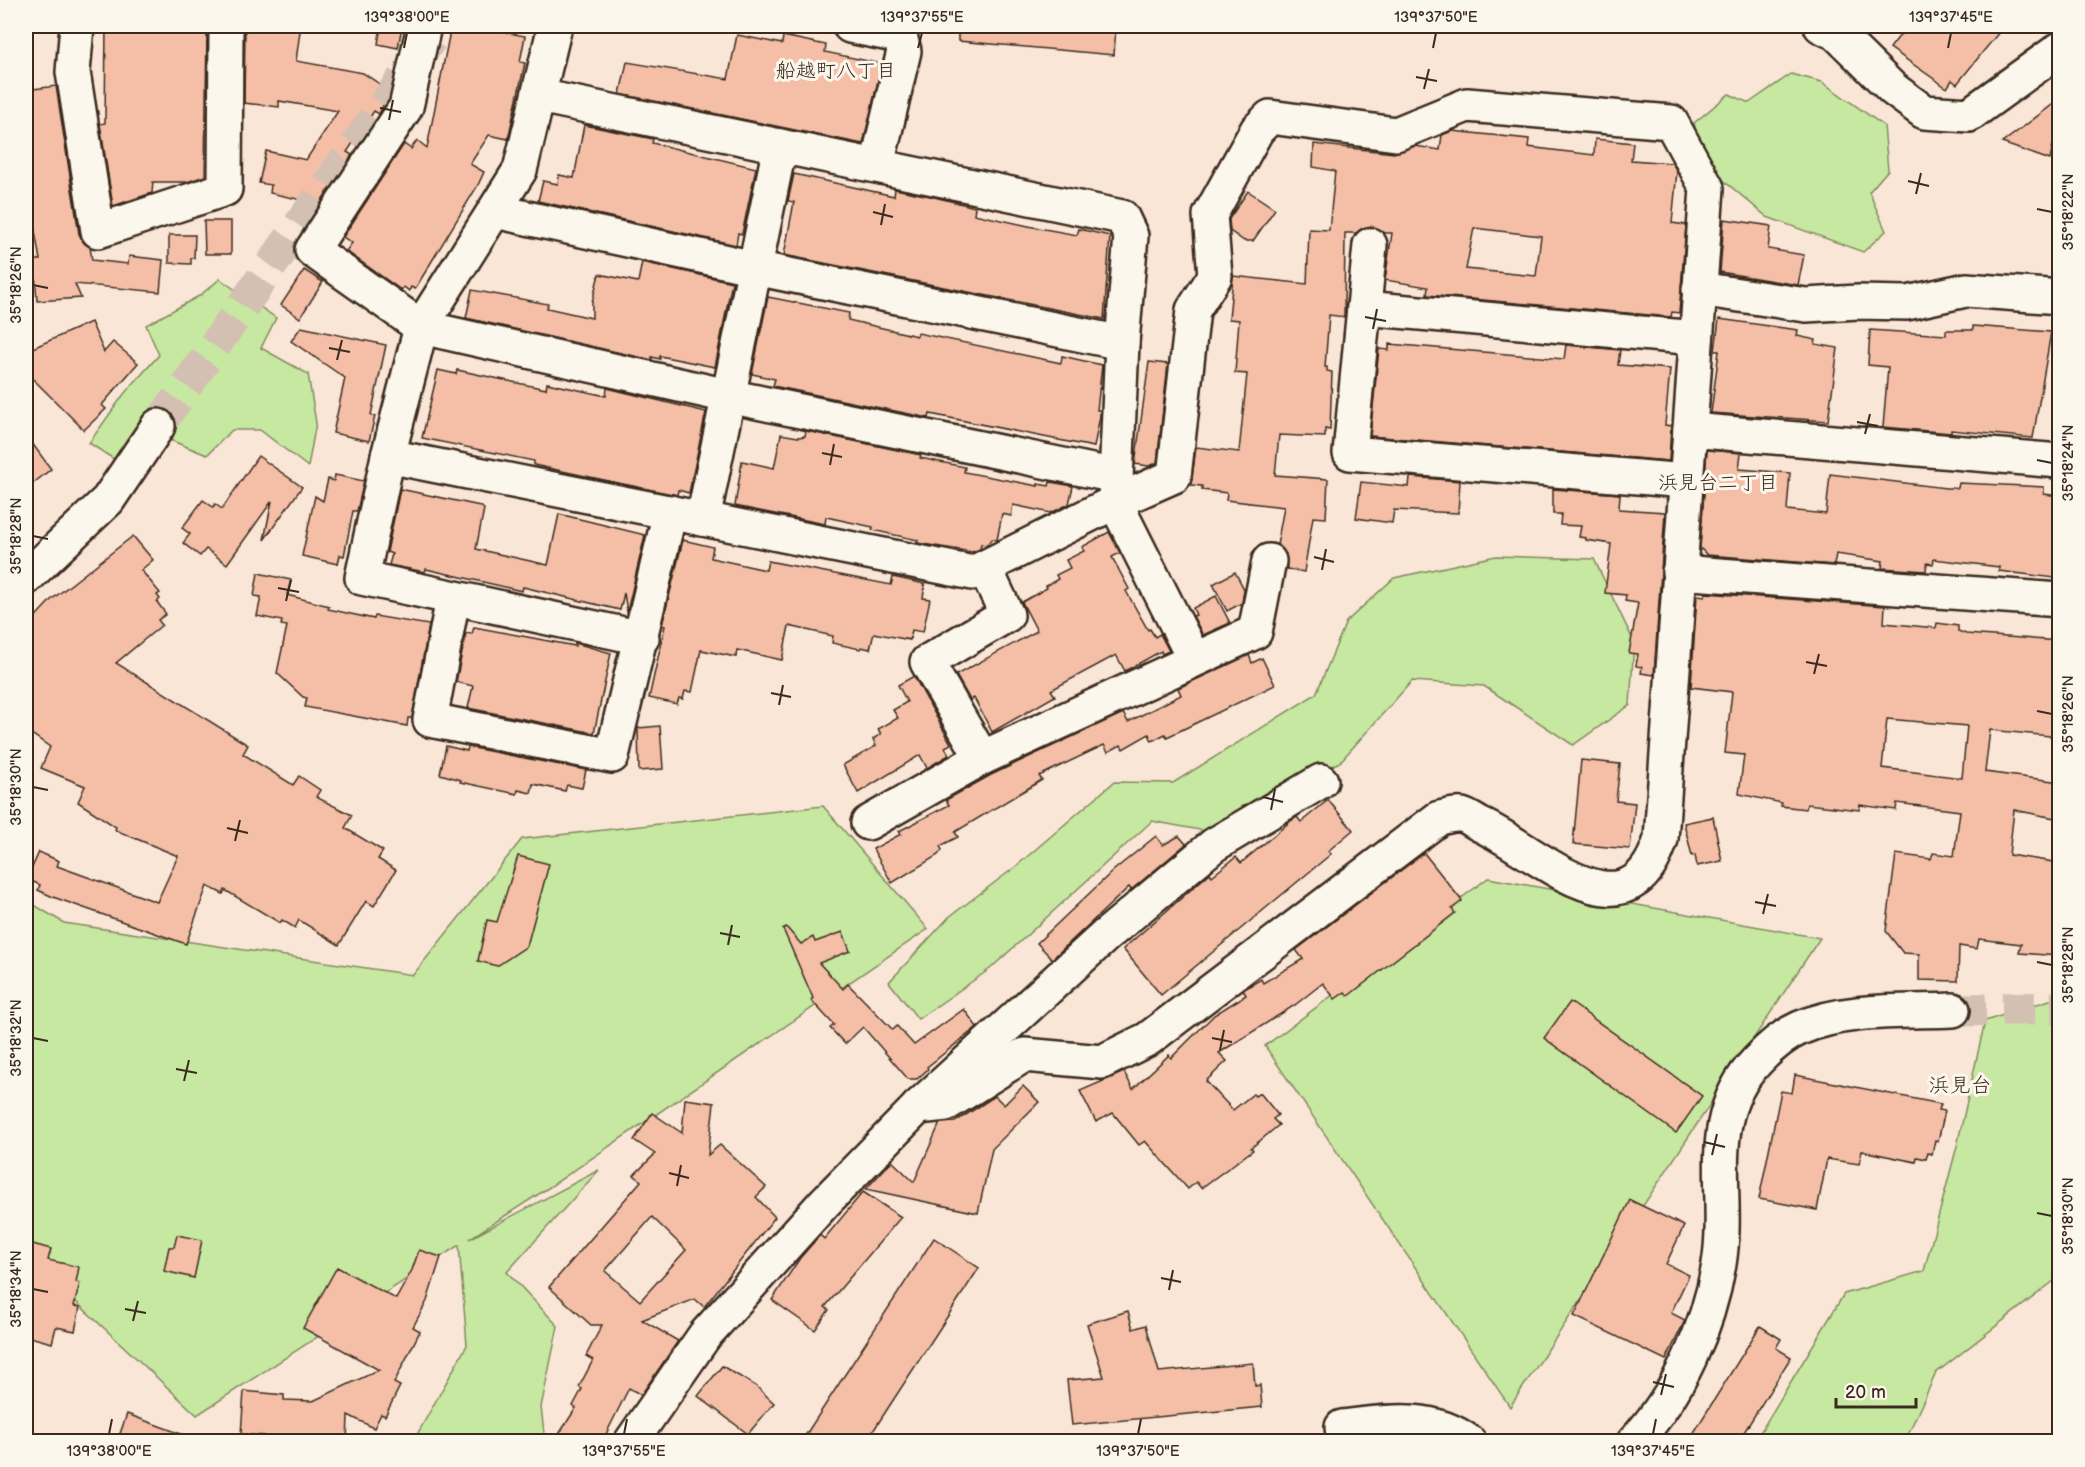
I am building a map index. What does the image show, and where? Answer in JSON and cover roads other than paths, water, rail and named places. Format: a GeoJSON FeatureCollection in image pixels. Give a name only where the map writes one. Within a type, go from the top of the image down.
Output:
{"type":"FeatureCollection","features":[{"type":"Feature","properties":{"kind":"street"},"geometry":{"type":"LineString","coordinates":[[77,26],[73,72],[98,231],[225,189],[226,26]]}},
{"type":"Feature","properties":{"kind":"street"},"geometry":{"type":"LineString","coordinates":[[424,26],[406,107],[312,250],[421,327],[728,396],[1115,489]]}},
{"type":"Feature","properties":{"kind":"street"},"geometry":{"type":"LineString","coordinates":[[555,26],[520,170],[421,327],[388,456],[362,578],[642,638]]}},
{"type":"Feature","properties":{"kind":"street"},"geometry":{"type":"LineString","coordinates":[[850,26],[901,31],[904,51],[877,165]]}},
{"type":"Feature","properties":{"kind":"street"},"geometry":{"type":"LineString","coordinates":[[1821,26],[1836,33],[1893,89],[1924,112],[1969,115],[2060,49]]}},
{"type":"Feature","properties":{"kind":"street"},"geometry":{"type":"LineString","coordinates":[[539,96],[1122,217],[1131,236],[1122,343],[1115,489],[1194,659]]}},
{"type":"Feature","properties":{"kind":"street"},"geometry":{"type":"LineString","coordinates":[[388,456],[973,573],[985,568],[1115,489],[1174,476],[1193,310],[1215,276],[1210,215],[1257,130],[1270,117],[1396,134],[1467,105],[1671,122],[1707,188],[1661,839],[1653,863],[1632,885],[1609,889],[1577,883],[1497,832],[1462,815],[1439,818],[1148,1039],[1102,1062],[1023,1055],[946,1104],[918,1107]]}},
{"type":"Feature","properties":{"kind":"street"},"geometry":{"type":"LineString","coordinates":[[703,519],[780,146]]}},
{"type":"Feature","properties":{"kind":"street"},"geometry":{"type":"LineString","coordinates":[[495,211],[755,268],[1122,343]]}},
{"type":"Feature","properties":{"kind":"street"},"geometry":{"type":"LineString","coordinates":[[1370,245],[1350,453],[1686,481]]}},
{"type":"Feature","properties":{"kind":"street"},"geometry":{"type":"LineString","coordinates":[[1699,289],[1806,305],[1858,302],[1907,303],[1966,290],[2060,297]]}},
{"type":"Feature","properties":{"kind":"street"},"geometry":{"type":"LineString","coordinates":[[1364,308],[1696,338]]}},
{"type":"Feature","properties":{"kind":"street"},"geometry":{"type":"LineString","coordinates":[[26,578],[108,500],[158,426]]}},
{"type":"Feature","properties":{"kind":"street"},"geometry":{"type":"LineString","coordinates":[[1690,430],[2060,461]]}},
{"type":"Feature","properties":{"kind":"street"},"geometry":{"type":"LineString","coordinates":[[453,598],[430,720],[612,756],[642,638],[670,512]]}},
{"type":"Feature","properties":{"kind":"street"},"geometry":{"type":"LineString","coordinates":[[868,823],[982,758],[1255,632],[1269,561]]}},
{"type":"Feature","properties":{"kind":"street"},"geometry":{"type":"LineString","coordinates":[[982,758],[927,662],[1007,615],[985,568]]}},
{"type":"Feature","properties":{"kind":"street"},"geometry":{"type":"LineString","coordinates":[[1679,572],[2060,600]]}},
{"type":"Feature","properties":{"kind":"street"},"geometry":{"type":"LineString","coordinates":[[631,1442],[705,1335],[825,1202],[918,1107],[1105,936],[1214,845],[1321,781]]}},
{"type":"Feature","properties":{"kind":"street"},"geometry":{"type":"LineString","coordinates":[[1634,1442],[1666,1399],[1690,1357],[1708,1311],[1719,1263],[1723,1219],[1720,1146],[1727,1109],[1741,1078],[1771,1047],[1800,1028],[1835,1018],[1953,1010]]}},
{"type":"Feature","properties":{"kind":"street"},"geometry":{"type":"LineString","coordinates":[[1343,1434],[1412,1420],[1457,1432],[1469,1442]]}},
{"type":"Feature","properties":{"kind":"tunnel"},"geometry":{"type":"LineString","coordinates":[[158,426],[440,26]]}},
{"type":"Feature","properties":{"kind":"tunnel"},"geometry":{"type":"LineString","coordinates":[[1953,1010],[2060,1008]]}},
{"type":"Feature","properties":{"kind":"district","name":"船越町八丁目"},"geometry":{"type":"Point","coordinates":[836,71]}},
{"type":"Feature","properties":{"kind":"district","name":"浜見台二丁目"},"geometry":{"type":"Point","coordinates":[1718,483]}},
{"type":"Feature","properties":{"kind":"district","name":"浜見台"},"geometry":{"type":"Point","coordinates":[1960,1085]}}]}
